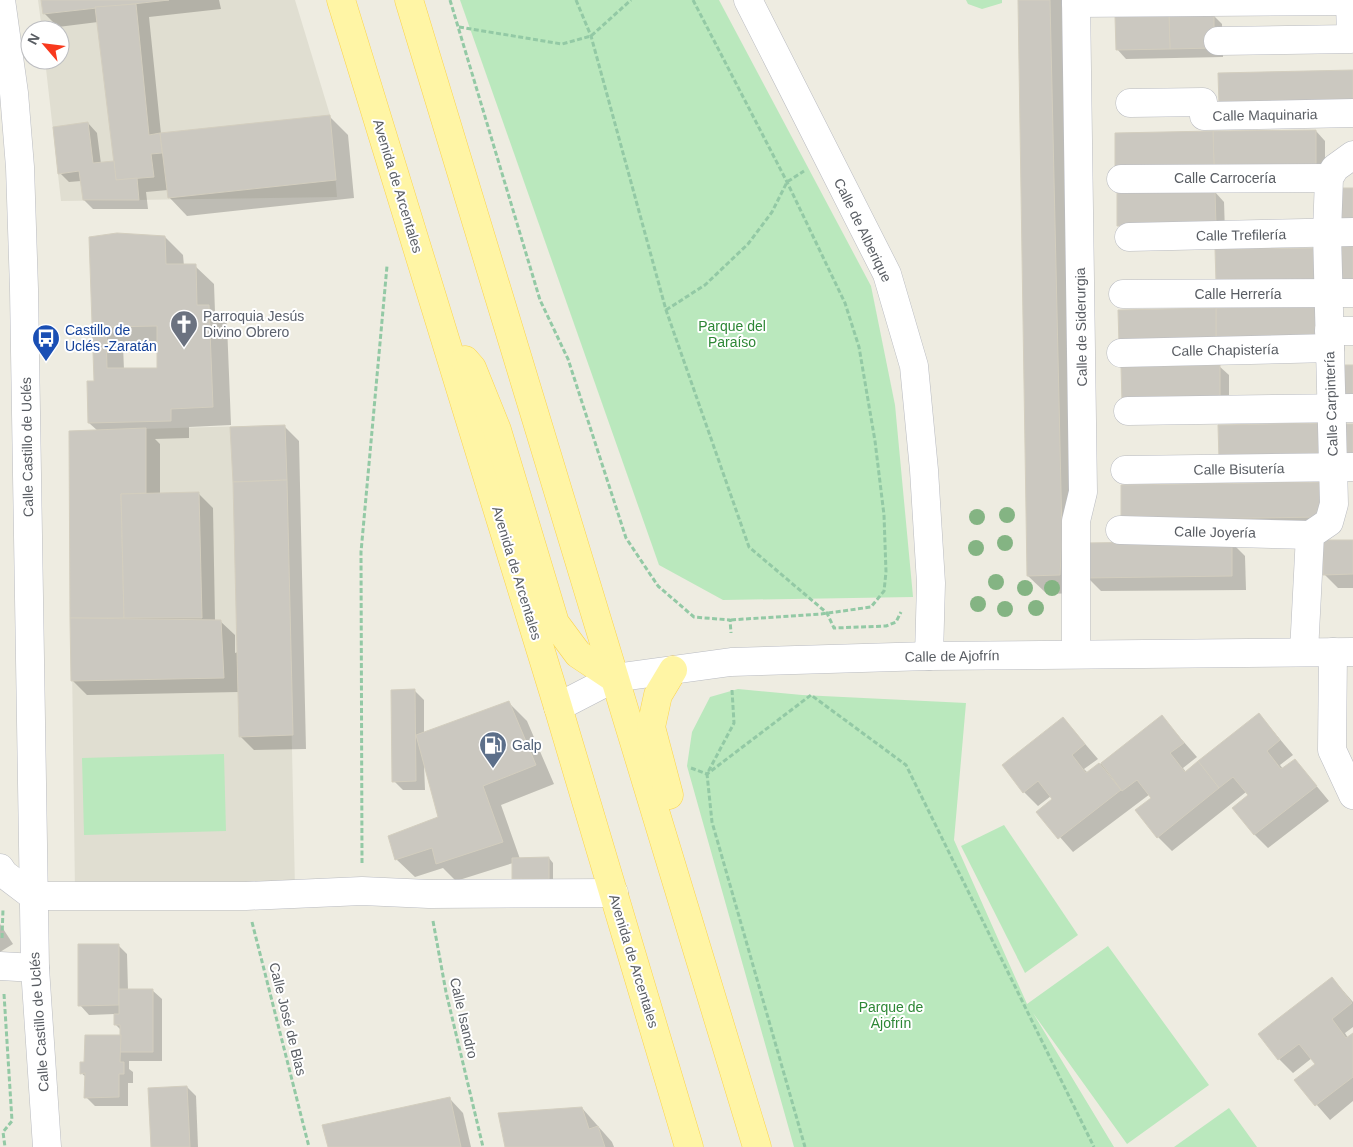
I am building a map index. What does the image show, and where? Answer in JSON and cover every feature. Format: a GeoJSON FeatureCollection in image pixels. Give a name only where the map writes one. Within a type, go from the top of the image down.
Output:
{"type":"FeatureCollection","features":[{"type":"Feature","properties":{"kind":"main road","name":"Avenida de Arcentales"},"geometry":{"type":"LineString","coordinates":[[341,0],[558,707],[689,1147]]}},
{"type":"Feature","properties":{"kind":"main road"},"geometry":{"type":"LineString","coordinates":[[410,0],[757,1147]]}},
{"type":"Feature","properties":{"kind":"main road"},"geometry":{"type":"LineString","coordinates":[[444,333],[472,368],[497,430],[555,623],[578,654],[614,678]]}},
{"type":"Feature","properties":{"kind":"main road"},"geometry":{"type":"LineString","coordinates":[[673,670],[658,696],[651,727],[690,866],[679,892]]}},
{"type":"Feature","properties":{"kind":"street","name":"Calle Castillo de Uclés"},"geometry":{"type":"LineString","coordinates":[[1,0],[14,93],[20,167],[10,238],[24,289],[33,896],[35,968],[47,1147]]}},
{"type":"Feature","properties":{"kind":"street","name":"Calle de Alberique"},"geometry":{"type":"LineString","coordinates":[[748,0],[887,274],[914,366],[924,470],[930,583],[928,656]]}},
{"type":"Feature","properties":{"kind":"street"},"geometry":{"type":"LineString","coordinates":[[1076,2],[1350,0],[1351,39],[1218,41]]}},
{"type":"Feature","properties":{"kind":"street","name":"Calle de Siderurgia"},"geometry":{"type":"LineString","coordinates":[[1076,2],[1083,492],[1076,521],[1076,654]]}},
{"type":"Feature","properties":{"kind":"street","name":"Calle Maquinaria"},"geometry":{"type":"LineString","coordinates":[[1130,103],[1203,102],[1204,116],[1353,113]]}},
{"type":"Feature","properties":{"kind":"street"},"geometry":{"type":"LineString","coordinates":[[1329,178],[1334,168],[1353,155]]}},
{"type":"Feature","properties":{"kind":"street","name":"Calle Carrocería"},"geometry":{"type":"LineString","coordinates":[[1121,178],[1329,178]]}},
{"type":"Feature","properties":{"kind":"street","name":"Calle Carpintería"},"geometry":{"type":"LineString","coordinates":[[1304,652],[1343,467],[1342,408],[1337,337],[1341,293],[1340,233],[1329,178]]}},
{"type":"Feature","properties":{"kind":"street","name":"Calle Trefilería"},"geometry":{"type":"LineString","coordinates":[[1129,237],[1340,233]]}},
{"type":"Feature","properties":{"kind":"street","name":"Calle Herrería"},"geometry":{"type":"LineString","coordinates":[[1123,294],[1341,293]]}},
{"type":"Feature","properties":{"kind":"street","name":"Calle Chapistería"},"geometry":{"type":"LineString","coordinates":[[1121,353],[1337,337]]}},
{"type":"Feature","properties":{"kind":"street"},"geometry":{"type":"LineString","coordinates":[[1128,412],[1342,408]]}},
{"type":"Feature","properties":{"kind":"street","name":"Calle Bisutería"},"geometry":{"type":"LineString","coordinates":[[1125,470],[1343,467]]}},
{"type":"Feature","properties":{"kind":"street","name":"Calle Joyería"},"geometry":{"type":"LineString","coordinates":[[1120,530],[1331,526]]}},
{"type":"Feature","properties":{"kind":"street","name":"Calle de Ajofrín"},"geometry":{"type":"LineString","coordinates":[[558,707],[614,678],[731,662],[928,656],[1343,652]]}},
{"type":"Feature","properties":{"kind":"street"},"geometry":{"type":"LineString","coordinates":[[1343,652],[1332,750],[1353,795]]}},
{"type":"Feature","properties":{"kind":"street"},"geometry":{"type":"LineString","coordinates":[[0,868],[4,874],[33,896],[246,896],[362,891],[429,894],[614,893]]}},
{"type":"Feature","properties":{"kind":"street"},"geometry":{"type":"LineString","coordinates":[[0,966],[35,968]]}},
{"type":"Feature","properties":{"kind":"path"},"geometry":{"type":"LineString","coordinates":[[450,0],[540,300],[568,359],[626,538],[658,586],[694,617],[730,620],[826,613],[870,607],[884,591],[886,572],[884,515],[875,441],[859,347],[845,303],[787,182],[693,0]]}},
{"type":"Feature","properties":{"kind":"path"},"geometry":{"type":"LineString","coordinates":[[576,0],[591,36],[666,310],[749,546],[826,613],[834,628],[886,626],[896,622],[901,608]]}},
{"type":"Feature","properties":{"kind":"path"},"geometry":{"type":"LineString","coordinates":[[459,27],[562,44],[591,36],[631,0]]}},
{"type":"Feature","properties":{"kind":"path"},"geometry":{"type":"LineString","coordinates":[[666,310],[705,285],[748,244],[772,212],[787,182],[828,156]]}},
{"type":"Feature","properties":{"kind":"path"},"geometry":{"type":"LineString","coordinates":[[362,891],[361,552],[387,266]]}},
{"type":"Feature","properties":{"kind":"path"},"geometry":{"type":"LineString","coordinates":[[730,620],[734,723],[708,774],[712,822],[805,1147]]}},
{"type":"Feature","properties":{"kind":"path"},"geometry":{"type":"LineString","coordinates":[[708,774],[811,695],[906,765],[1094,1147]]}},
{"type":"Feature","properties":{"kind":"path"},"geometry":{"type":"LineString","coordinates":[[687,766],[708,774]]}},
{"type":"Feature","properties":{"kind":"path","name":"Calle Isandro"},"geometry":{"type":"LineString","coordinates":[[429,894],[446,992],[483,1147]]}},
{"type":"Feature","properties":{"kind":"path","name":"Calle José de Blas"},"geometry":{"type":"LineString","coordinates":[[246,896],[309,1147]]}},
{"type":"Feature","properties":{"kind":"path"},"geometry":{"type":"LineString","coordinates":[[4,1002],[12,1122],[3,1132],[5,1147]]}},
{"type":"Feature","properties":{"kind":"shaded area"},"geometry":{"type":"Polygon","coordinates":[[[38,0],[295,0],[330,115],[337,197],[61,201],[46,70],[70,70],[70,20],[41,20],[38,0]]]}},
{"type":"Feature","properties":{"kind":"shaded area"},"geometry":{"type":"Polygon","coordinates":[[[285,425],[295,889],[75,892],[69,431],[285,425]]]}},
{"type":"Feature","properties":{"kind":"green space","name":"Parque del Paraíso"},"geometry":{"type":"Polygon","coordinates":[[[460,0],[719,0],[871,286],[895,405],[913,597],[723,600],[659,565],[460,0]]]}},
{"type":"Feature","properties":{"kind":"green space"},"geometry":{"type":"Polygon","coordinates":[[[966,0],[1002,0],[1002,3],[982,9],[968,4],[966,0]]]}},
{"type":"Feature","properties":{"kind":"green space","name":"Parque de Ajofrín"},"geometry":{"type":"Polygon","coordinates":[[[738,689],[802,695],[966,703],[954,840],[1027,1004],[1108,946],[1209,1085],[1127,1144],[1033,1013],[1114,1147],[794,1147],[687,766],[692,732],[710,697],[738,689]]]}},
{"type":"Feature","properties":{"kind":"green space"},"geometry":{"type":"Polygon","coordinates":[[[224,754],[226,831],[84,835],[82,758],[224,754]]]}},
{"type":"Feature","properties":{"kind":"green space"},"geometry":{"type":"Polygon","coordinates":[[[1004,825],[1078,935],[1025,973],[961,846],[1004,825]]]}},
{"type":"Feature","properties":{"kind":"green space"},"geometry":{"type":"Polygon","coordinates":[[[1229,1108],[1257,1147],[1174,1147],[1229,1108]]]}},
{"type":"Feature","properties":{"kind":"building"},"geometry":{"type":"Polygon","coordinates":[[[41,0],[169,0],[43,14],[41,0]]]}},
{"type":"Feature","properties":{"kind":"building"},"geometry":{"type":"Polygon","coordinates":[[[1018,0],[1050,0],[1062,535],[1060,575],[1027,576],[1018,0]]]}},
{"type":"Feature","properties":{"kind":"building"},"geometry":{"type":"Polygon","coordinates":[[[136,4],[149,135],[160,133],[162,153],[151,154],[154,177],[116,180],[95,7],[136,4]]]}},
{"type":"Feature","properties":{"kind":"building"},"geometry":{"type":"Polygon","coordinates":[[[1214,14],[1214,48],[1170,49],[1169,15],[1214,14]]]}},
{"type":"Feature","properties":{"kind":"building"},"geometry":{"type":"Polygon","coordinates":[[[1169,15],[1170,49],[1116,50],[1115,16],[1169,15]]]}},
{"type":"Feature","properties":{"kind":"building"},"geometry":{"type":"Polygon","coordinates":[[[1353,70],[1353,104],[1219,106],[1218,73],[1353,70]]]}},
{"type":"Feature","properties":{"kind":"building"},"geometry":{"type":"Polygon","coordinates":[[[330,115],[336,180],[168,198],[160,133],[330,115]]]}},
{"type":"Feature","properties":{"kind":"building"},"geometry":{"type":"Polygon","coordinates":[[[88,122],[93,163],[114,161],[116,180],[137,178],[139,200],[83,200],[79,171],[58,174],[53,127],[88,122]]]}},
{"type":"Feature","properties":{"kind":"building"},"geometry":{"type":"Polygon","coordinates":[[[1316,130],[1316,164],[1214,165],[1213,131],[1316,130]]]}},
{"type":"Feature","properties":{"kind":"building"},"geometry":{"type":"Polygon","coordinates":[[[1213,131],[1214,165],[1115,167],[1115,133],[1213,131]]]}},
{"type":"Feature","properties":{"kind":"building"},"geometry":{"type":"Polygon","coordinates":[[[1338,188],[1353,188],[1353,222],[1338,223],[1338,188]]]}},
{"type":"Feature","properties":{"kind":"building"},"geometry":{"type":"Polygon","coordinates":[[[1215,191],[1216,225],[1117,226],[1117,192],[1215,191]]]}},
{"type":"Feature","properties":{"kind":"building","name":"Parroquia Jesús Divino Obrero"},"geometry":{"type":"Polygon","coordinates":[[[117,233],[165,236],[166,264],[196,264],[197,305],[209,305],[213,407],[171,409],[171,421],[88,423],[87,381],[94,381],[89,237],[117,233]],[[157,326],[106,327],[107,368],[157,368],[157,326]]]}},
{"type":"Feature","properties":{"kind":"building"},"geometry":{"type":"Polygon","coordinates":[[[1339,246],[1353,246],[1353,281],[1339,281],[1339,246]]]}},
{"type":"Feature","properties":{"kind":"building"},"geometry":{"type":"Polygon","coordinates":[[[1318,248],[1318,280],[1216,282],[1215,249],[1318,248]]]}},
{"type":"Feature","properties":{"kind":"building"},"geometry":{"type":"Polygon","coordinates":[[[1319,305],[1320,340],[1216,342],[1216,308],[1319,305]]]}},
{"type":"Feature","properties":{"kind":"building"},"geometry":{"type":"Polygon","coordinates":[[[1216,308],[1216,342],[1119,344],[1118,310],[1216,308]]]}},
{"type":"Feature","properties":{"kind":"building"},"geometry":{"type":"Polygon","coordinates":[[[1220,365],[1220,400],[1122,402],[1121,367],[1220,365]]]}},
{"type":"Feature","properties":{"kind":"building"},"geometry":{"type":"Polygon","coordinates":[[[1340,365],[1353,365],[1353,399],[1341,399],[1340,365]]]}},
{"type":"Feature","properties":{"kind":"building"},"geometry":{"type":"Polygon","coordinates":[[[1321,423],[1322,458],[1219,460],[1218,425],[1321,423]]]}},
{"type":"Feature","properties":{"kind":"building"},"geometry":{"type":"Polygon","coordinates":[[[1341,424],[1353,424],[1353,458],[1341,458],[1341,424]]]}},
{"type":"Feature","properties":{"kind":"building"},"geometry":{"type":"Polygon","coordinates":[[[285,425],[287,480],[233,482],[230,427],[285,425]]]}},
{"type":"Feature","properties":{"kind":"building"},"geometry":{"type":"Polygon","coordinates":[[[146,428],[146,493],[121,494],[124,618],[70,618],[69,431],[146,428]]]}},
{"type":"Feature","properties":{"kind":"building"},"geometry":{"type":"Polygon","coordinates":[[[287,480],[293,735],[239,737],[233,482],[287,480]]]}},
{"type":"Feature","properties":{"kind":"building"},"geometry":{"type":"Polygon","coordinates":[[[1322,482],[1323,517],[1121,520],[1121,485],[1322,482]]]}},
{"type":"Feature","properties":{"kind":"building"},"geometry":{"type":"Polygon","coordinates":[[[199,492],[202,618],[124,618],[121,494],[199,492]]]}},
{"type":"Feature","properties":{"kind":"building"},"geometry":{"type":"Polygon","coordinates":[[[1323,540],[1353,540],[1353,574],[1323,575],[1323,540]]]}},
{"type":"Feature","properties":{"kind":"building"},"geometry":{"type":"Polygon","coordinates":[[[1232,541],[1232,576],[1085,578],[1085,543],[1232,541]]]}},
{"type":"Feature","properties":{"kind":"building"},"geometry":{"type":"Polygon","coordinates":[[[70,618],[221,620],[224,678],[71,681],[70,618]]]}},
{"type":"Feature","properties":{"kind":"building"},"geometry":{"type":"Polygon","coordinates":[[[415,689],[416,781],[392,782],[391,690],[415,689]]]}},
{"type":"Feature","properties":{"kind":"building"},"geometry":{"type":"Polygon","coordinates":[[[509,701],[536,765],[483,786],[503,842],[436,864],[432,848],[395,860],[388,836],[438,817],[416,735],[509,701]]]}},
{"type":"Feature","properties":{"kind":"building"},"geometry":{"type":"Polygon","coordinates":[[[1259,713],[1280,740],[1267,751],[1281,769],[1295,759],[1317,786],[1254,835],[1232,808],[1248,795],[1233,777],[1219,788],[1198,761],[1259,713]]]}},
{"type":"Feature","properties":{"kind":"building"},"geometry":{"type":"Polygon","coordinates":[[[1162,715],[1184,743],[1170,753],[1185,772],[1198,761],[1219,788],[1157,838],[1135,810],[1151,798],[1137,780],[1122,791],[1101,763],[1162,715]]]}},
{"type":"Feature","properties":{"kind":"building"},"geometry":{"type":"Polygon","coordinates":[[[1063,717],[1085,744],[1072,755],[1086,773],[1099,763],[1121,790],[1058,839],[1036,812],[1052,799],[1038,781],[1023,793],[1002,765],[1063,717]]]}},
{"type":"Feature","properties":{"kind":"building"},"geometry":{"type":"Polygon","coordinates":[[[549,857],[549,879],[512,879],[512,858],[549,857]]]}},
{"type":"Feature","properties":{"kind":"building"},"geometry":{"type":"Polygon","coordinates":[[[78,944],[119,944],[119,1005],[78,1006],[78,944]]]}},
{"type":"Feature","properties":{"kind":"building"},"geometry":{"type":"Polygon","coordinates":[[[1332,977],[1352,1003],[1332,1019],[1346,1038],[1353,1033],[1353,1077],[1315,1106],[1294,1080],[1315,1064],[1299,1044],[1278,1060],[1258,1034],[1332,977]]]}},
{"type":"Feature","properties":{"kind":"building"},"geometry":{"type":"Polygon","coordinates":[[[119,989],[153,989],[153,1052],[120,1052],[120,1025],[114,1025],[114,1014],[119,1014],[119,989]]]}},
{"type":"Feature","properties":{"kind":"building"},"geometry":{"type":"Polygon","coordinates":[[[85,1035],[121,1035],[120,1062],[124,1062],[124,1074],[119,1074],[119,1097],[84,1098],[85,1073],[80,1074],[80,1062],[84,1062],[85,1035]]]}},
{"type":"Feature","properties":{"kind":"building"},"geometry":{"type":"Polygon","coordinates":[[[187,1086],[190,1147],[151,1147],[148,1088],[187,1086]]]}},
{"type":"Feature","properties":{"kind":"building"},"geometry":{"type":"Polygon","coordinates":[[[450,1097],[461,1147],[328,1147],[322,1125],[450,1097]]]}},
{"type":"Feature","properties":{"kind":"building"},"geometry":{"type":"Polygon","coordinates":[[[582,1107],[589,1129],[598,1126],[605,1147],[505,1147],[498,1113],[582,1107]]]}},
{"type":"Feature","properties":{"kind":"place","name":"Parroquia Jesús Divino Obrero"},"geometry":{"type":"Point","coordinates":[184,348]}},
{"type":"Feature","properties":{"kind":"place","name":"Castillo de Uclés -Zaratán"},"geometry":{"type":"Point","coordinates":[46,362]}},
{"type":"Feature","properties":{"kind":"place","name":"Galp"},"geometry":{"type":"Point","coordinates":[493,769]}}]}
